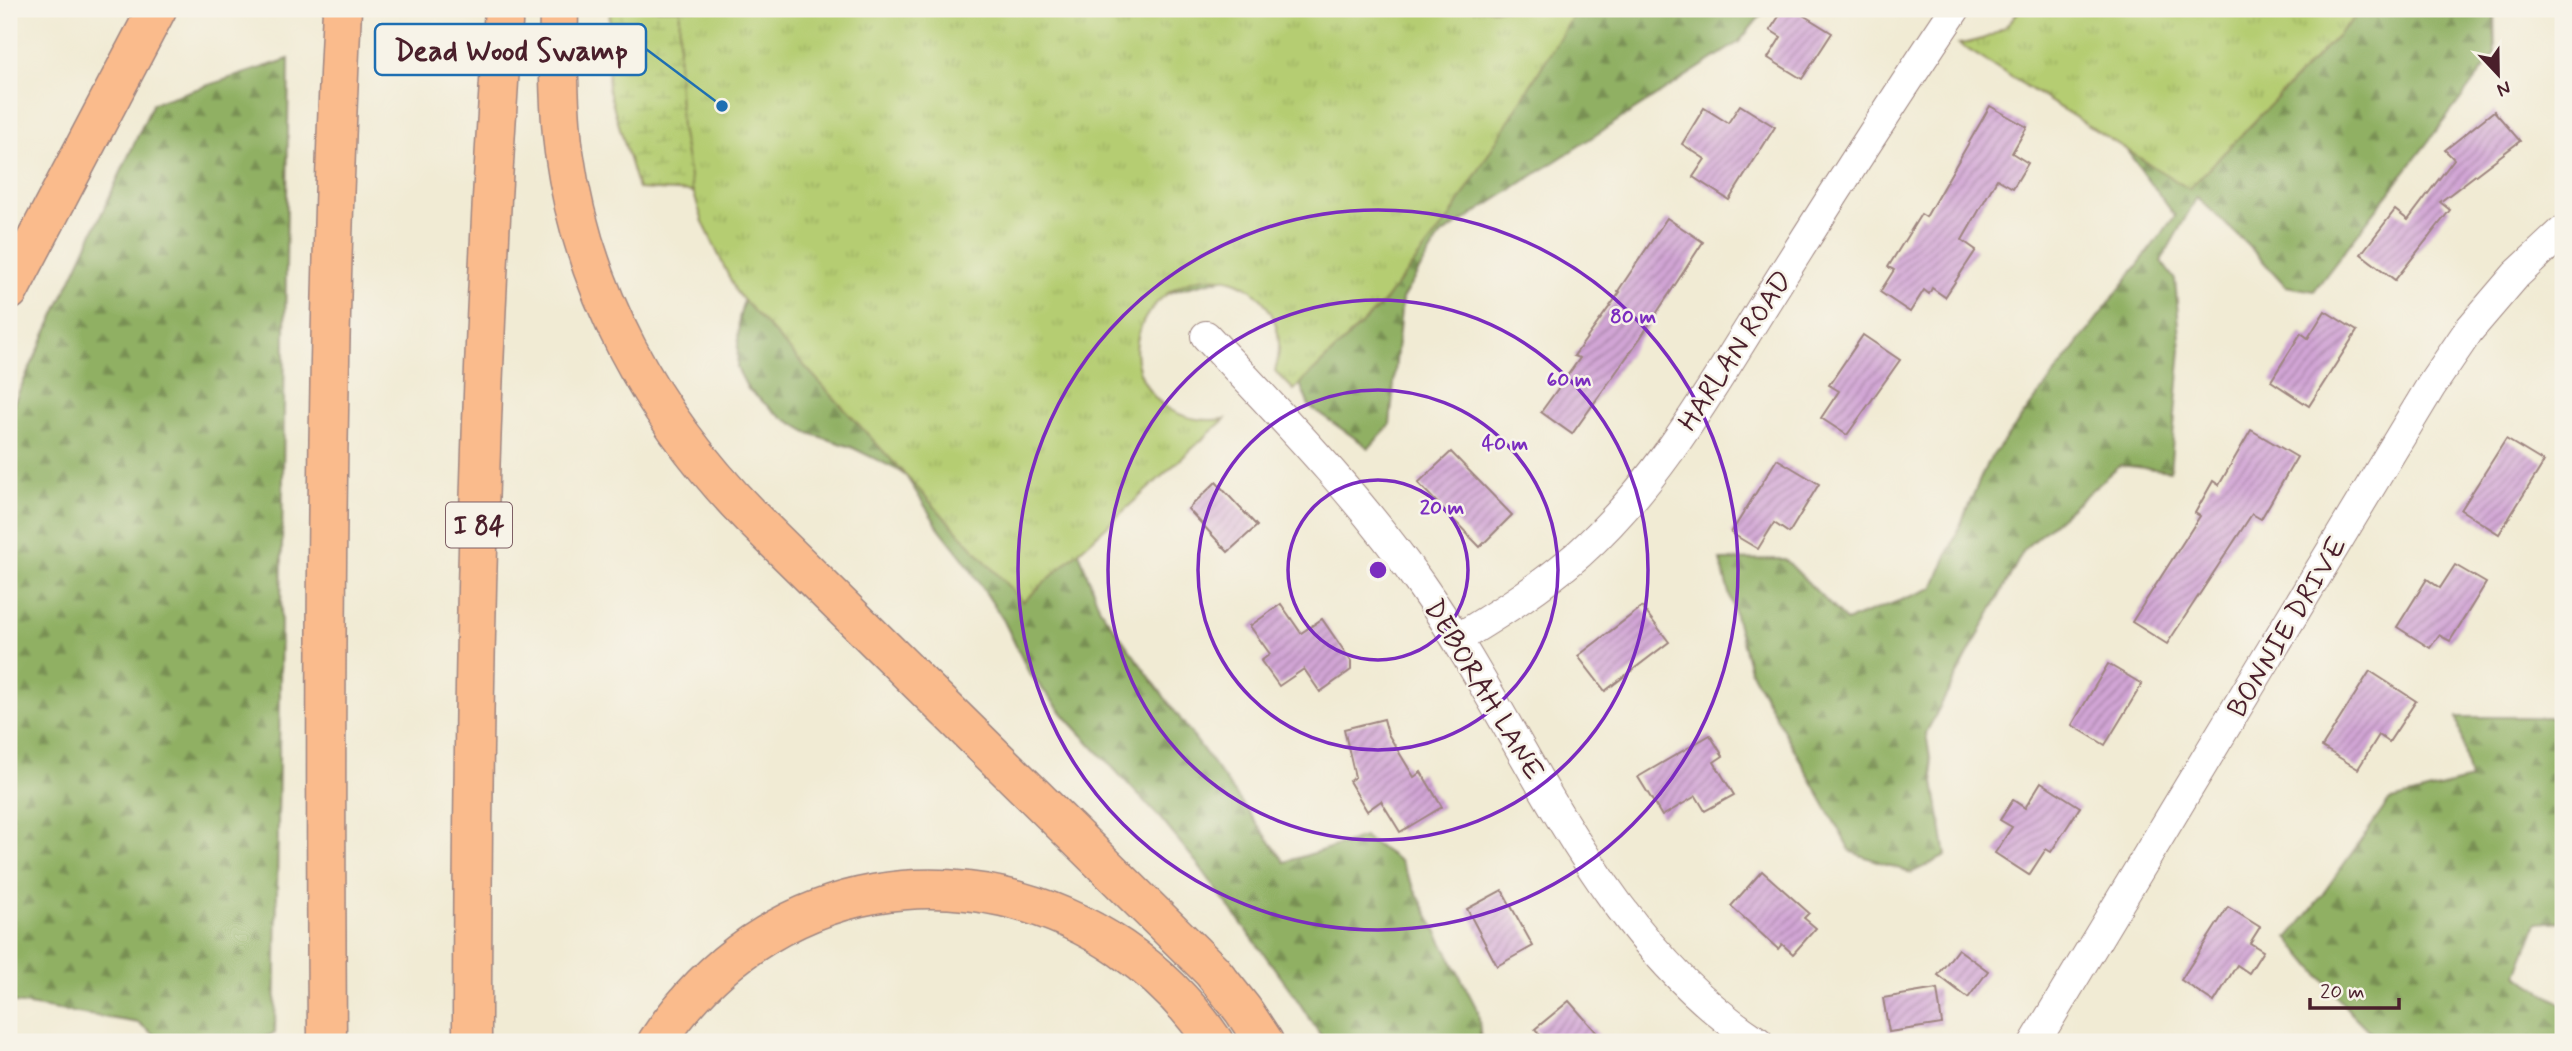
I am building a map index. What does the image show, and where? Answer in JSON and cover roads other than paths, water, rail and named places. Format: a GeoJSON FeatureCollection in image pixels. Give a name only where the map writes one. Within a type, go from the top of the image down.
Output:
{"type":"FeatureCollection","features":[{"type":"Feature","properties":{"kind":"highway"},"geometry":{"type":"LineString","coordinates":[[9,290],[157,9]]}},
{"type":"Feature","properties":{"kind":"highway"},"geometry":{"type":"LineString","coordinates":[[327,1042],[327,432],[342,9]]}},
{"type":"Feature","properties":{"kind":"highway","name":"I 84"},"geometry":{"type":"LineString","coordinates":[[472,1042],[474,729],[482,434],[504,9]]}},
{"type":"Feature","properties":{"kind":"highway"},"geometry":{"type":"LineString","coordinates":[[559,9],[562,132],[571,192],[582,237],[599,289],[621,337],[673,424],[708,470],[750,516],[1212,971],[1264,1042]]}},
{"type":"Feature","properties":{"kind":"highway"},"geometry":{"type":"LineString","coordinates":[[657,1042],[677,1014],[713,975],[729,960],[770,932],[822,909],[849,901],[876,895],[930,890],[961,890],[1014,899],[1080,923],[1125,950],[1161,978],[1180,997],[1214,1042]]}},
{"type":"Feature","properties":{"kind":"street","name":"HARLAN ROAD"},"geometry":{"type":"LineString","coordinates":[[1457,639],[1527,596],[1578,554],[1626,505],[1668,453],[1883,116],[1955,9]]}},
{"type":"Feature","properties":{"kind":"street","name":"BONNIE DRIVE"},"geometry":{"type":"LineString","coordinates":[[2035,1042],[2431,386],[2469,330],[2516,275],[2563,231]]}},
{"type":"Feature","properties":{"kind":"street","name":"DEBORAH LANE"},"geometry":{"type":"LineString","coordinates":[[1206,336],[1336,476],[1410,569],[1457,639],[1597,876],[1628,920],[1665,964],[1701,999],[1758,1042]]}},
{"type":"Feature","properties":{"kind":"place","name":"Dead Wood Swamp"},"geometry":{"type":"Point","coordinates":[722,106]}}]}
